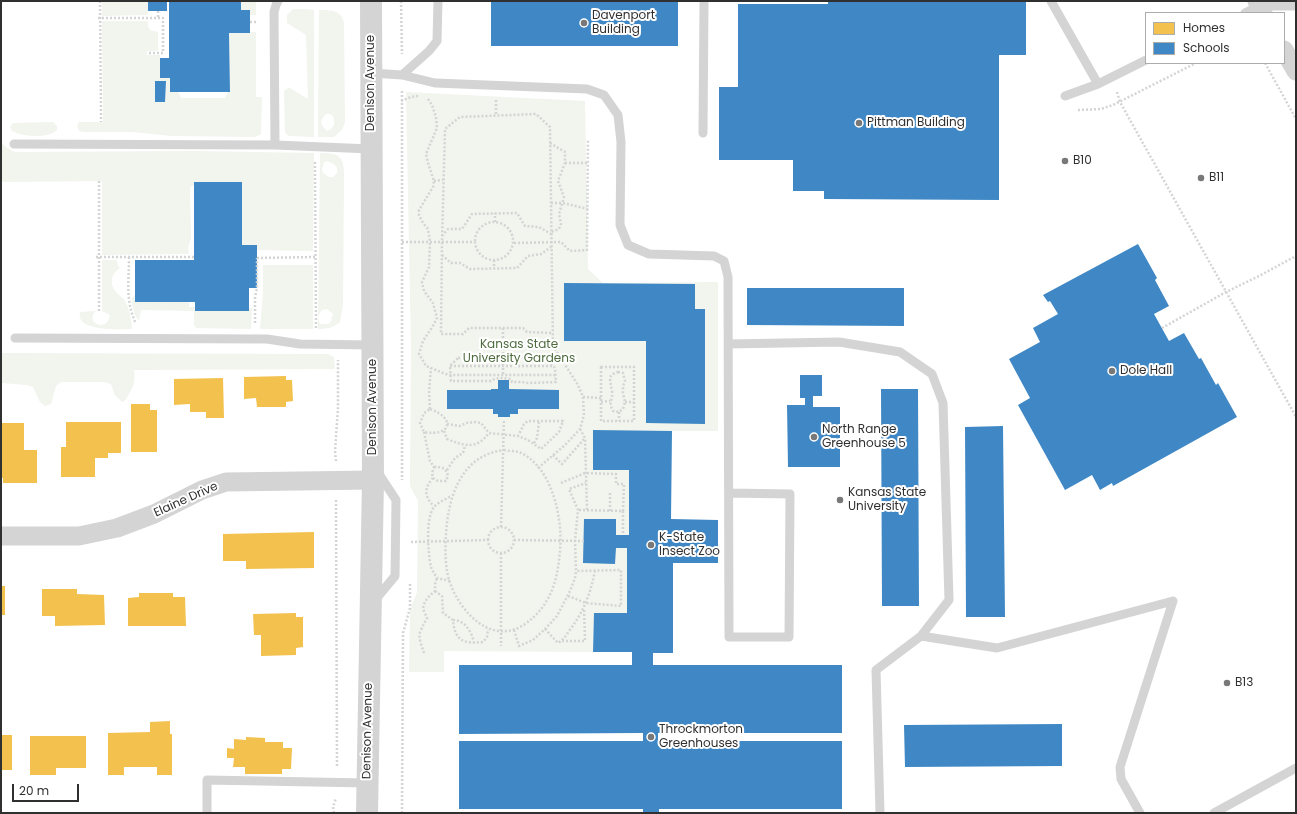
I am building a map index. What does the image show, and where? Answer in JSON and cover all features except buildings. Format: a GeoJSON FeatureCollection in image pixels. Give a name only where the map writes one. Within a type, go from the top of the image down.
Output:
{"type":"FeatureCollection","features":[{"type":"Feature","properties":{"kind":"street","name":"Denison Avenue"},"geometry":{"type":"LineString","coordinates":[[367,813],[373,472],[370,73],[371,1]]}},
{"type":"Feature","properties":{"kind":"street"},"geometry":{"type":"LineString","coordinates":[[1285,52],[1296,71]]}},
{"type":"Feature","properties":{"kind":"street","name":"Elaine Drive"},"geometry":{"type":"LineString","coordinates":[[1,536],[79,536],[117,528],[154,514],[202,490],[226,482],[337,481],[373,472]]}},
{"type":"Feature","properties":{"kind":"lane"},"geometry":{"type":"LineString","coordinates":[[275,145],[274,12],[278,1]]}},
{"type":"Feature","properties":{"kind":"lane"},"geometry":{"type":"LineString","coordinates":[[402,75],[429,51],[437,41],[438,1]]}},
{"type":"Feature","properties":{"kind":"lane"},"geometry":{"type":"LineString","coordinates":[[703,133],[704,1]]}},
{"type":"Feature","properties":{"kind":"lane"},"geometry":{"type":"LineString","coordinates":[[1051,1],[1098,84]]}},
{"type":"Feature","properties":{"kind":"lane"},"geometry":{"type":"LineString","coordinates":[[1256,8],[1296,6]]}},
{"type":"Feature","properties":{"kind":"lane"},"geometry":{"type":"LineString","coordinates":[[1065,96],[1098,84],[1145,61]]}},
{"type":"Feature","properties":{"kind":"lane"},"geometry":{"type":"LineString","coordinates":[[370,73],[402,75],[435,83],[587,89],[604,95],[618,115],[621,142],[620,225],[628,245],[649,254],[714,256],[724,261],[728,277],[729,637],[789,637],[790,494],[729,493]]}},
{"type":"Feature","properties":{"kind":"lane"},"geometry":{"type":"LineString","coordinates":[[14,144],[275,145],[371,149]]}},
{"type":"Feature","properties":{"kind":"lane"},"geometry":{"type":"LineString","coordinates":[[15,338],[267,340],[300,344],[372,345]]}},
{"type":"Feature","properties":{"kind":"lane"},"geometry":{"type":"LineString","coordinates":[[728,344],[839,342],[900,352],[932,374],[943,403],[949,600],[922,636],[876,670],[880,813]]}},
{"type":"Feature","properties":{"kind":"lane"},"geometry":{"type":"LineString","coordinates":[[922,636],[997,648],[1173,601],[1120,766],[1122,780],[1140,813]]}},
{"type":"Feature","properties":{"kind":"lane"},"geometry":{"type":"LineString","coordinates":[[1214,813],[1296,768]]}},
{"type":"Feature","properties":{"kind":"lane"},"geometry":{"type":"LineString","coordinates":[[207,813],[207,780],[367,783]]}},
{"type":"Feature","properties":{"kind":"path"},"geometry":{"type":"LineString","coordinates":[[100,1],[101,122]]}},
{"type":"Feature","properties":{"kind":"path"},"geometry":{"type":"LineString","coordinates":[[401,1],[402,484]]}},
{"type":"Feature","properties":{"kind":"path"},"geometry":{"type":"LineString","coordinates":[[158,11],[158,18]]}},
{"type":"Feature","properties":{"kind":"path"},"geometry":{"type":"LineString","coordinates":[[99,18],[163,18],[163,53],[147,53]]}},
{"type":"Feature","properties":{"kind":"path"},"geometry":{"type":"LineString","coordinates":[[250,22],[262,22]]}},
{"type":"Feature","properties":{"kind":"path"},"geometry":{"type":"LineString","coordinates":[[1072,110],[1101,109],[1120,102],[1194,64]]}},
{"type":"Feature","properties":{"kind":"path"},"geometry":{"type":"LineString","coordinates":[[1266,64],[1296,119]]}},
{"type":"Feature","properties":{"kind":"path"},"geometry":{"type":"LineString","coordinates":[[1113,77],[1120,102],[1296,417]]}},
{"type":"Feature","properties":{"kind":"path"},"geometry":{"type":"LineString","coordinates":[[401,101],[419,96],[428,98],[436,117],[437,128],[426,154],[434,181],[433,187],[419,210],[419,215],[423,223],[428,228],[430,242],[429,267],[422,282],[424,291],[433,303],[437,318],[423,341],[419,354],[426,366],[443,374],[449,375],[556,375]]}},
{"type":"Feature","properties":{"kind":"path"},"geometry":{"type":"LineString","coordinates":[[496,102],[496,116]]}},
{"type":"Feature","properties":{"kind":"path"},"geometry":{"type":"LineString","coordinates":[[538,468],[565,445],[580,429],[584,415],[583,397],[578,385],[553,346],[553,333],[552,247],[551,242],[550,127],[536,114],[460,117],[445,129],[441,334],[463,334],[469,328],[523,328],[527,332],[553,333]]}},
{"type":"Feature","properties":{"kind":"path"},"geometry":{"type":"LineString","coordinates":[[514,243],[561,242],[570,251],[588,250],[588,139]]}},
{"type":"Feature","properties":{"kind":"path"},"geometry":{"type":"LineString","coordinates":[[550,142],[565,152],[565,163],[558,181],[564,197],[559,214],[561,224],[559,229],[551,233]]}},
{"type":"Feature","properties":{"kind":"path"},"geometry":{"type":"LineString","coordinates":[[315,160],[316,329]]}},
{"type":"Feature","properties":{"kind":"path"},"geometry":{"type":"LineString","coordinates":[[565,163],[588,163]]}},
{"type":"Feature","properties":{"kind":"path"},"geometry":{"type":"LineString","coordinates":[[434,181],[443,180]]}},
{"type":"Feature","properties":{"kind":"path"},"geometry":{"type":"LineString","coordinates":[[99,181],[99,311]]}},
{"type":"Feature","properties":{"kind":"path"},"geometry":{"type":"LineString","coordinates":[[551,203],[563,203],[588,209]]}},
{"type":"Feature","properties":{"kind":"path"},"geometry":{"type":"LineString","coordinates":[[442,236],[448,229],[462,229],[472,214],[495,213],[517,213],[525,226],[539,227],[551,233]]}},
{"type":"Feature","properties":{"kind":"path"},"geometry":{"type":"LineString","coordinates":[[494,222],[495,213]]}},
{"type":"Feature","properties":{"kind":"path"},"geometry":{"type":"LineString","coordinates":[[488,222],[494,222],[501,223],[511,231],[514,243],[509,254],[499,260],[487,260],[478,253],[474,242],[478,230],[488,222]]}},
{"type":"Feature","properties":{"kind":"path"},"geometry":{"type":"LineString","coordinates":[[402,242],[474,242]]}},
{"type":"Feature","properties":{"kind":"path"},"geometry":{"type":"LineString","coordinates":[[442,255],[450,263],[460,263],[470,269],[517,268],[528,256],[541,254],[552,247]]}},
{"type":"Feature","properties":{"kind":"path"},"geometry":{"type":"LineString","coordinates":[[1162,328],[1226,292],[1296,256]]}},
{"type":"Feature","properties":{"kind":"path"},"geometry":{"type":"LineString","coordinates":[[98,257],[194,257]]}},
{"type":"Feature","properties":{"kind":"path"},"geometry":{"type":"LineString","coordinates":[[129,257],[127,294],[131,312],[137,326]]}},
{"type":"Feature","properties":{"kind":"path"},"geometry":{"type":"LineString","coordinates":[[255,329],[255,297],[258,288],[257,258],[315,257]]}},
{"type":"Feature","properties":{"kind":"path"},"geometry":{"type":"LineString","coordinates":[[494,260],[494,268]]}},
{"type":"Feature","properties":{"kind":"path"},"geometry":{"type":"LineString","coordinates":[[503,328],[503,376]]}},
{"type":"Feature","properties":{"kind":"path"},"geometry":{"type":"LineString","coordinates":[[458,358],[503,358],[548,358],[554,366],[556,382],[528,384],[522,382],[512,382],[511,379],[503,376],[491,381],[450,381],[450,366],[458,358]]}},
{"type":"Feature","properties":{"kind":"path"},"geometry":{"type":"LineString","coordinates":[[334,813],[333,807],[337,796],[337,481],[335,451],[338,408],[338,359]]}},
{"type":"Feature","properties":{"kind":"path"},"geometry":{"type":"LineString","coordinates":[[450,366],[554,366]]}},
{"type":"Feature","properties":{"kind":"path"},"geometry":{"type":"LineString","coordinates":[[601,367],[618,367],[634,367],[634,421],[601,421],[601,367]]}},
{"type":"Feature","properties":{"kind":"path"},"geometry":{"type":"LineString","coordinates":[[618,367],[618,372]]}},
{"type":"Feature","properties":{"kind":"path"},"geometry":{"type":"LineString","coordinates":[[430,409],[429,392],[431,368]]}},
{"type":"Feature","properties":{"kind":"path"},"geometry":{"type":"LineString","coordinates":[[619,412],[613,411],[610,406],[612,392],[610,377],[618,372],[623,373],[624,376],[623,386],[625,402],[623,409],[619,412],[619,421]]}},
{"type":"Feature","properties":{"kind":"path"},"geometry":{"type":"LineString","coordinates":[[583,397],[601,398]]}},
{"type":"Feature","properties":{"kind":"path"},"geometry":{"type":"LineString","coordinates":[[601,402],[610,401]]}},
{"type":"Feature","properties":{"kind":"path"},"geometry":{"type":"LineString","coordinates":[[625,402],[634,402]]}},
{"type":"Feature","properties":{"kind":"path"},"geometry":{"type":"LineString","coordinates":[[430,409],[438,412],[446,418],[447,424],[444,431],[447,439],[466,446],[476,444],[484,440],[489,433]]}},
{"type":"Feature","properties":{"kind":"path"},"geometry":{"type":"LineString","coordinates":[[430,409],[424,413],[420,423],[424,432],[430,461],[434,467]]}},
{"type":"Feature","properties":{"kind":"path"},"geometry":{"type":"LineString","coordinates":[[501,526],[504,419]]}},
{"type":"Feature","properties":{"kind":"path"},"geometry":{"type":"LineString","coordinates":[[447,424],[460,426],[466,423],[481,423],[489,433],[504,436],[518,436],[534,443],[541,449],[559,432],[563,421],[528,421],[524,424],[518,436]]}},
{"type":"Feature","properties":{"kind":"path"},"geometry":{"type":"LineString","coordinates":[[534,443],[537,438],[539,422]]}},
{"type":"Feature","properties":{"kind":"path"},"geometry":{"type":"LineString","coordinates":[[580,429],[585,438],[587,510]]}},
{"type":"Feature","properties":{"kind":"path"},"geometry":{"type":"LineString","coordinates":[[424,432],[432,433],[444,431]]}},
{"type":"Feature","properties":{"kind":"path"},"geometry":{"type":"LineString","coordinates":[[553,455],[562,464],[585,438]]}},
{"type":"Feature","properties":{"kind":"path"},"geometry":{"type":"LineString","coordinates":[[433,478],[438,481],[446,481],[448,476],[447,470],[455,458],[463,453],[466,446]]}},
{"type":"Feature","properties":{"kind":"path"},"geometry":{"type":"LineString","coordinates":[[504,450],[518,452],[530,459],[538,468],[548,482],[556,504],[560,524],[561,541],[557,577],[551,593],[542,609],[530,620],[518,629],[514,630],[502,632],[488,629],[480,625],[458,599],[450,580],[446,564],[446,541],[447,520],[452,496],[460,480],[476,462],[481,457],[494,452],[504,450]]}},
{"type":"Feature","properties":{"kind":"path"},"geometry":{"type":"LineString","coordinates":[[434,467],[444,467],[447,470]]}},
{"type":"Feature","properties":{"kind":"path"},"geometry":{"type":"LineString","coordinates":[[434,467],[432,473],[433,478],[428,484],[426,491],[429,501],[434,506]]}},
{"type":"Feature","properties":{"kind":"path"},"geometry":{"type":"LineString","coordinates":[[561,483],[585,473],[616,474],[616,484],[624,484],[623,535]]}},
{"type":"Feature","properties":{"kind":"path"},"geometry":{"type":"LineString","coordinates":[[514,630],[519,646],[533,640],[546,629],[557,616],[568,596],[575,578],[576,570],[574,541],[578,510],[569,489],[586,483]]}},
{"type":"Feature","properties":{"kind":"path"},"geometry":{"type":"LineString","coordinates":[[610,493],[610,511]]}},
{"type":"Feature","properties":{"kind":"path"},"geometry":{"type":"LineString","coordinates":[[424,653],[419,636],[427,618],[423,609],[424,603],[435,591],[437,578],[429,557],[428,541],[430,516],[434,506],[452,496]]}},
{"type":"Feature","properties":{"kind":"path"},"geometry":{"type":"LineString","coordinates":[[578,510],[623,511]]}},
{"type":"Feature","properties":{"kind":"path"},"geometry":{"type":"LineString","coordinates":[[501,526],[509,530],[514,540],[508,550],[501,553],[490,548],[487,540],[488,535],[493,529],[501,526]]}},
{"type":"Feature","properties":{"kind":"path"},"geometry":{"type":"LineString","coordinates":[[410,549],[411,535]]}},
{"type":"Feature","properties":{"kind":"path"},"geometry":{"type":"LineString","coordinates":[[410,542],[487,540]]}},
{"type":"Feature","properties":{"kind":"path"},"geometry":{"type":"LineString","coordinates":[[514,540],[584,541]]}},
{"type":"Feature","properties":{"kind":"path"},"geometry":{"type":"LineString","coordinates":[[501,553],[501,646]]}},
{"type":"Feature","properties":{"kind":"path"},"geometry":{"type":"LineString","coordinates":[[568,596],[586,604],[621,606],[621,570],[576,570]]}},
{"type":"Feature","properties":{"kind":"path"},"geometry":{"type":"LineString","coordinates":[[562,641],[586,604],[595,570]]}},
{"type":"Feature","properties":{"kind":"path"},"geometry":{"type":"LineString","coordinates":[[402,813],[403,633],[410,608],[410,578]]}},
{"type":"Feature","properties":{"kind":"path"},"geometry":{"type":"LineString","coordinates":[[437,578],[450,580]]}},
{"type":"Feature","properties":{"kind":"path"},"geometry":{"type":"LineString","coordinates":[[435,591],[442,596],[443,613],[453,620],[457,620],[468,628],[473,636],[474,643]]}},
{"type":"Feature","properties":{"kind":"path"},"geometry":{"type":"LineString","coordinates":[[546,629],[558,643],[562,641],[585,641],[584,607]]}},
{"type":"Feature","properties":{"kind":"path"},"geometry":{"type":"LineString","coordinates":[[453,620],[454,630],[457,636],[462,640],[474,643],[483,642],[487,638],[488,629]]}},
{"type":"Feature","properties":{"kind":"green space"},"geometry":{"type":"Polygon","coordinates":[[[102,1],[148,1],[148,15],[102,16],[102,1]]]}},
{"type":"Feature","properties":{"kind":"green space"},"geometry":{"type":"Polygon","coordinates":[[[256,1],[256,15],[250,15],[250,10],[241,10],[241,2],[256,1]]]}},
{"type":"Feature","properties":{"kind":"green space"},"geometry":{"type":"Polygon","coordinates":[[[293,9],[314,10],[314,137],[290,136],[285,132],[284,91],[290,88],[308,99],[306,35],[287,23],[287,15],[293,9]]]}},
{"type":"Feature","properties":{"kind":"green space"},"geometry":{"type":"Polygon","coordinates":[[[319,10],[327,10],[341,15],[344,23],[345,121],[343,128],[334,137],[318,137],[319,10]],[[326,114],[321,121],[323,127],[327,131],[334,125],[333,116],[326,114]]]}},
{"type":"Feature","properties":{"kind":"green space"},"geometry":{"type":"Polygon","coordinates":[[[102,21],[148,21],[150,30],[158,32],[158,51],[147,51],[147,55],[160,55],[160,78],[170,78],[170,92],[178,92],[181,98],[225,98],[230,91],[229,33],[256,32],[256,97],[262,97],[261,134],[255,137],[172,136],[132,132],[83,132],[79,131],[77,126],[79,122],[103,122],[102,21]],[[155,81],[155,102],[165,102],[165,81],[155,81]]]}},
{"type":"Feature","properties":{"kind":"green space","name":"Kansas State University Gardens"},"geometry":{"type":"Polygon","coordinates":[[[406,92],[585,101],[588,269],[603,283],[718,282],[718,431],[593,431],[593,470],[629,470],[629,535],[616,535],[615,519],[584,519],[584,563],[615,563],[616,548],[627,548],[627,613],[594,613],[593,652],[444,651],[444,672],[409,672],[410,610],[417,592],[418,501],[410,486],[411,349],[406,92]]]}},
{"type":"Feature","properties":{"kind":"green space"},"geometry":{"type":"Polygon","coordinates":[[[53,122],[57,126],[57,130],[53,133],[41,136],[22,135],[12,131],[10,127],[13,123],[53,122]]]}},
{"type":"Feature","properties":{"kind":"green space"},"geometry":{"type":"Polygon","coordinates":[[[1,142],[7,148],[15,152],[194,151],[314,153],[313,251],[257,250],[256,245],[242,245],[242,182],[194,182],[194,185],[190,187],[191,238],[188,248],[189,254],[102,255],[102,181],[1,182],[1,142]]]}},
{"type":"Feature","properties":{"kind":"green space"},"geometry":{"type":"Polygon","coordinates":[[[320,153],[326,153],[339,157],[344,169],[343,305],[340,322],[329,328],[318,329],[320,153]],[[327,161],[324,162],[322,169],[323,173],[329,177],[333,177],[337,173],[337,168],[327,161]],[[327,309],[322,310],[319,315],[320,324],[329,324],[331,321],[333,314],[327,309]]]}},
{"type":"Feature","properties":{"kind":"green space"},"geometry":{"type":"Polygon","coordinates":[[[102,260],[117,260],[120,268],[113,276],[112,286],[127,304],[132,329],[99,328],[84,323],[80,318],[80,312],[96,311],[93,315],[94,322],[101,325],[108,321],[110,315],[102,311],[102,260]]]}},
{"type":"Feature","properties":{"kind":"green space"},"geometry":{"type":"Polygon","coordinates":[[[263,265],[313,265],[313,329],[260,329],[263,293],[263,265]]]}},
{"type":"Feature","properties":{"kind":"green space"},"geometry":{"type":"Polygon","coordinates":[[[135,295],[136,302],[189,302],[189,307],[195,307],[195,311],[252,308],[251,329],[196,328],[194,325],[194,311],[141,310],[139,321],[132,307],[132,298],[135,295]]]}},
{"type":"Feature","properties":{"kind":"green space"},"geometry":{"type":"Polygon","coordinates":[[[1,353],[328,354],[334,357],[335,369],[134,370],[134,384],[127,398],[122,402],[115,395],[111,384],[104,382],[61,382],[56,386],[51,404],[45,406],[40,402],[33,387],[27,385],[1,383],[1,353]]]}},
{"type":"Feature","properties":{"kind":"place","name":"Davenport Building"},"geometry":{"type":"Point","coordinates":[584,23]}},
{"type":"Feature","properties":{"kind":"place","name":"Pittman Building"},"geometry":{"type":"Point","coordinates":[859,123]}},
{"type":"Feature","properties":{"kind":"place","name":"B10"},"geometry":{"type":"Point","coordinates":[1065,161]}},
{"type":"Feature","properties":{"kind":"place","name":"B11"},"geometry":{"type":"Point","coordinates":[1201,178]}},
{"type":"Feature","properties":{"kind":"place","name":"Dole Hall"},"geometry":{"type":"Point","coordinates":[1112,371]}},
{"type":"Feature","properties":{"kind":"place","name":"North Range Greenhouse 5"},"geometry":{"type":"Point","coordinates":[814,437]}},
{"type":"Feature","properties":{"kind":"place","name":"Kansas State University"},"geometry":{"type":"Point","coordinates":[840,500]}},
{"type":"Feature","properties":{"kind":"place","name":"K-State Insect Zoo"},"geometry":{"type":"Point","coordinates":[651,545]}},
{"type":"Feature","properties":{"kind":"place","name":"B13"},"geometry":{"type":"Point","coordinates":[1227,683]}},
{"type":"Feature","properties":{"kind":"place","name":"Throckmorton Greenhouses"},"geometry":{"type":"Point","coordinates":[651,737]}}]}
